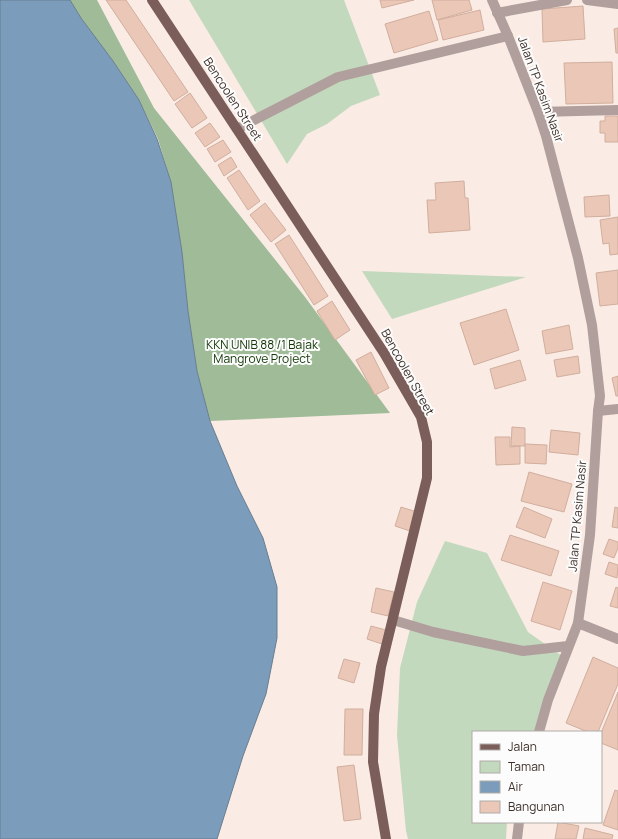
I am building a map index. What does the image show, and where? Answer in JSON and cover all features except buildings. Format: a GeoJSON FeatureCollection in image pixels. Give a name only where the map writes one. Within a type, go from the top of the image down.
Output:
{"type":"FeatureCollection","features":[{"type":"Feature","properties":{"kind":"main road","name":"Bencoolen Street"},"geometry":{"type":"LineString","coordinates":[[152,0],[384,353],[421,417],[427,442],[427,478],[381,667],[374,714],[373,762],[386,839]]}},
{"type":"Feature","properties":{"kind":"street","name":"Jalan TP Kasim Nasir"},"geometry":{"type":"LineString","coordinates":[[492,0],[508,36],[546,136],[578,258],[592,326],[600,396],[590,535],[578,623],[548,700],[539,731]]}},
{"type":"Feature","properties":{"kind":"street"},"geometry":{"type":"LineString","coordinates":[[497,13],[567,0]]}},
{"type":"Feature","properties":{"kind":"street"},"geometry":{"type":"LineString","coordinates":[[587,0],[618,4]]}},
{"type":"Feature","properties":{"kind":"street"},"geometry":{"type":"LineString","coordinates":[[237,129],[338,77],[508,36]]}},
{"type":"Feature","properties":{"kind":"street"},"geometry":{"type":"LineString","coordinates":[[538,112],[618,110]]}},
{"type":"Feature","properties":{"kind":"street"},"geometry":{"type":"LineString","coordinates":[[598,411],[618,409]]}},
{"type":"Feature","properties":{"kind":"street"},"geometry":{"type":"LineString","coordinates":[[393,620],[433,632],[523,651],[568,646]]}},
{"type":"Feature","properties":{"kind":"street"},"geometry":{"type":"LineString","coordinates":[[578,623],[618,639]]}},
{"type":"Feature","properties":{"kind":"street"},"geometry":{"type":"LineString","coordinates":[[517,839],[519,823]]}},
{"type":"Feature","properties":{"kind":"green space","name":"KKN UNIB 88 /1 Bajak Mangrove Project"},"geometry":{"type":"Polygon","coordinates":[[[70,0],[97,0],[154,108],[305,297],[390,413],[210,421],[197,371],[188,311],[182,252],[171,182],[158,139],[139,100],[70,0]]]}},
{"type":"Feature","properties":{"kind":"green space"},"geometry":{"type":"Polygon","coordinates":[[[189,0],[344,0],[380,95],[351,106],[327,124],[307,134],[287,164],[189,0]]]}},
{"type":"Feature","properties":{"kind":"green space"},"geometry":{"type":"Polygon","coordinates":[[[362,271],[526,277],[392,319],[362,271]]]}},
{"type":"Feature","properties":{"kind":"green space"},"geometry":{"type":"Polygon","coordinates":[[[445,541],[487,553],[528,632],[562,656],[535,731],[472,731],[472,823],[507,823],[506,839],[408,839],[397,735],[400,668],[417,602],[445,541]]]}},
{"type":"Feature","properties":{"kind":"water"},"geometry":{"type":"Polygon","coordinates":[[[0,0],[70,0],[139,100],[157,139],[171,182],[182,252],[188,311],[197,371],[210,421],[237,486],[263,538],[277,587],[277,638],[266,694],[243,756],[217,839],[0,839],[0,0]]]}}]}
